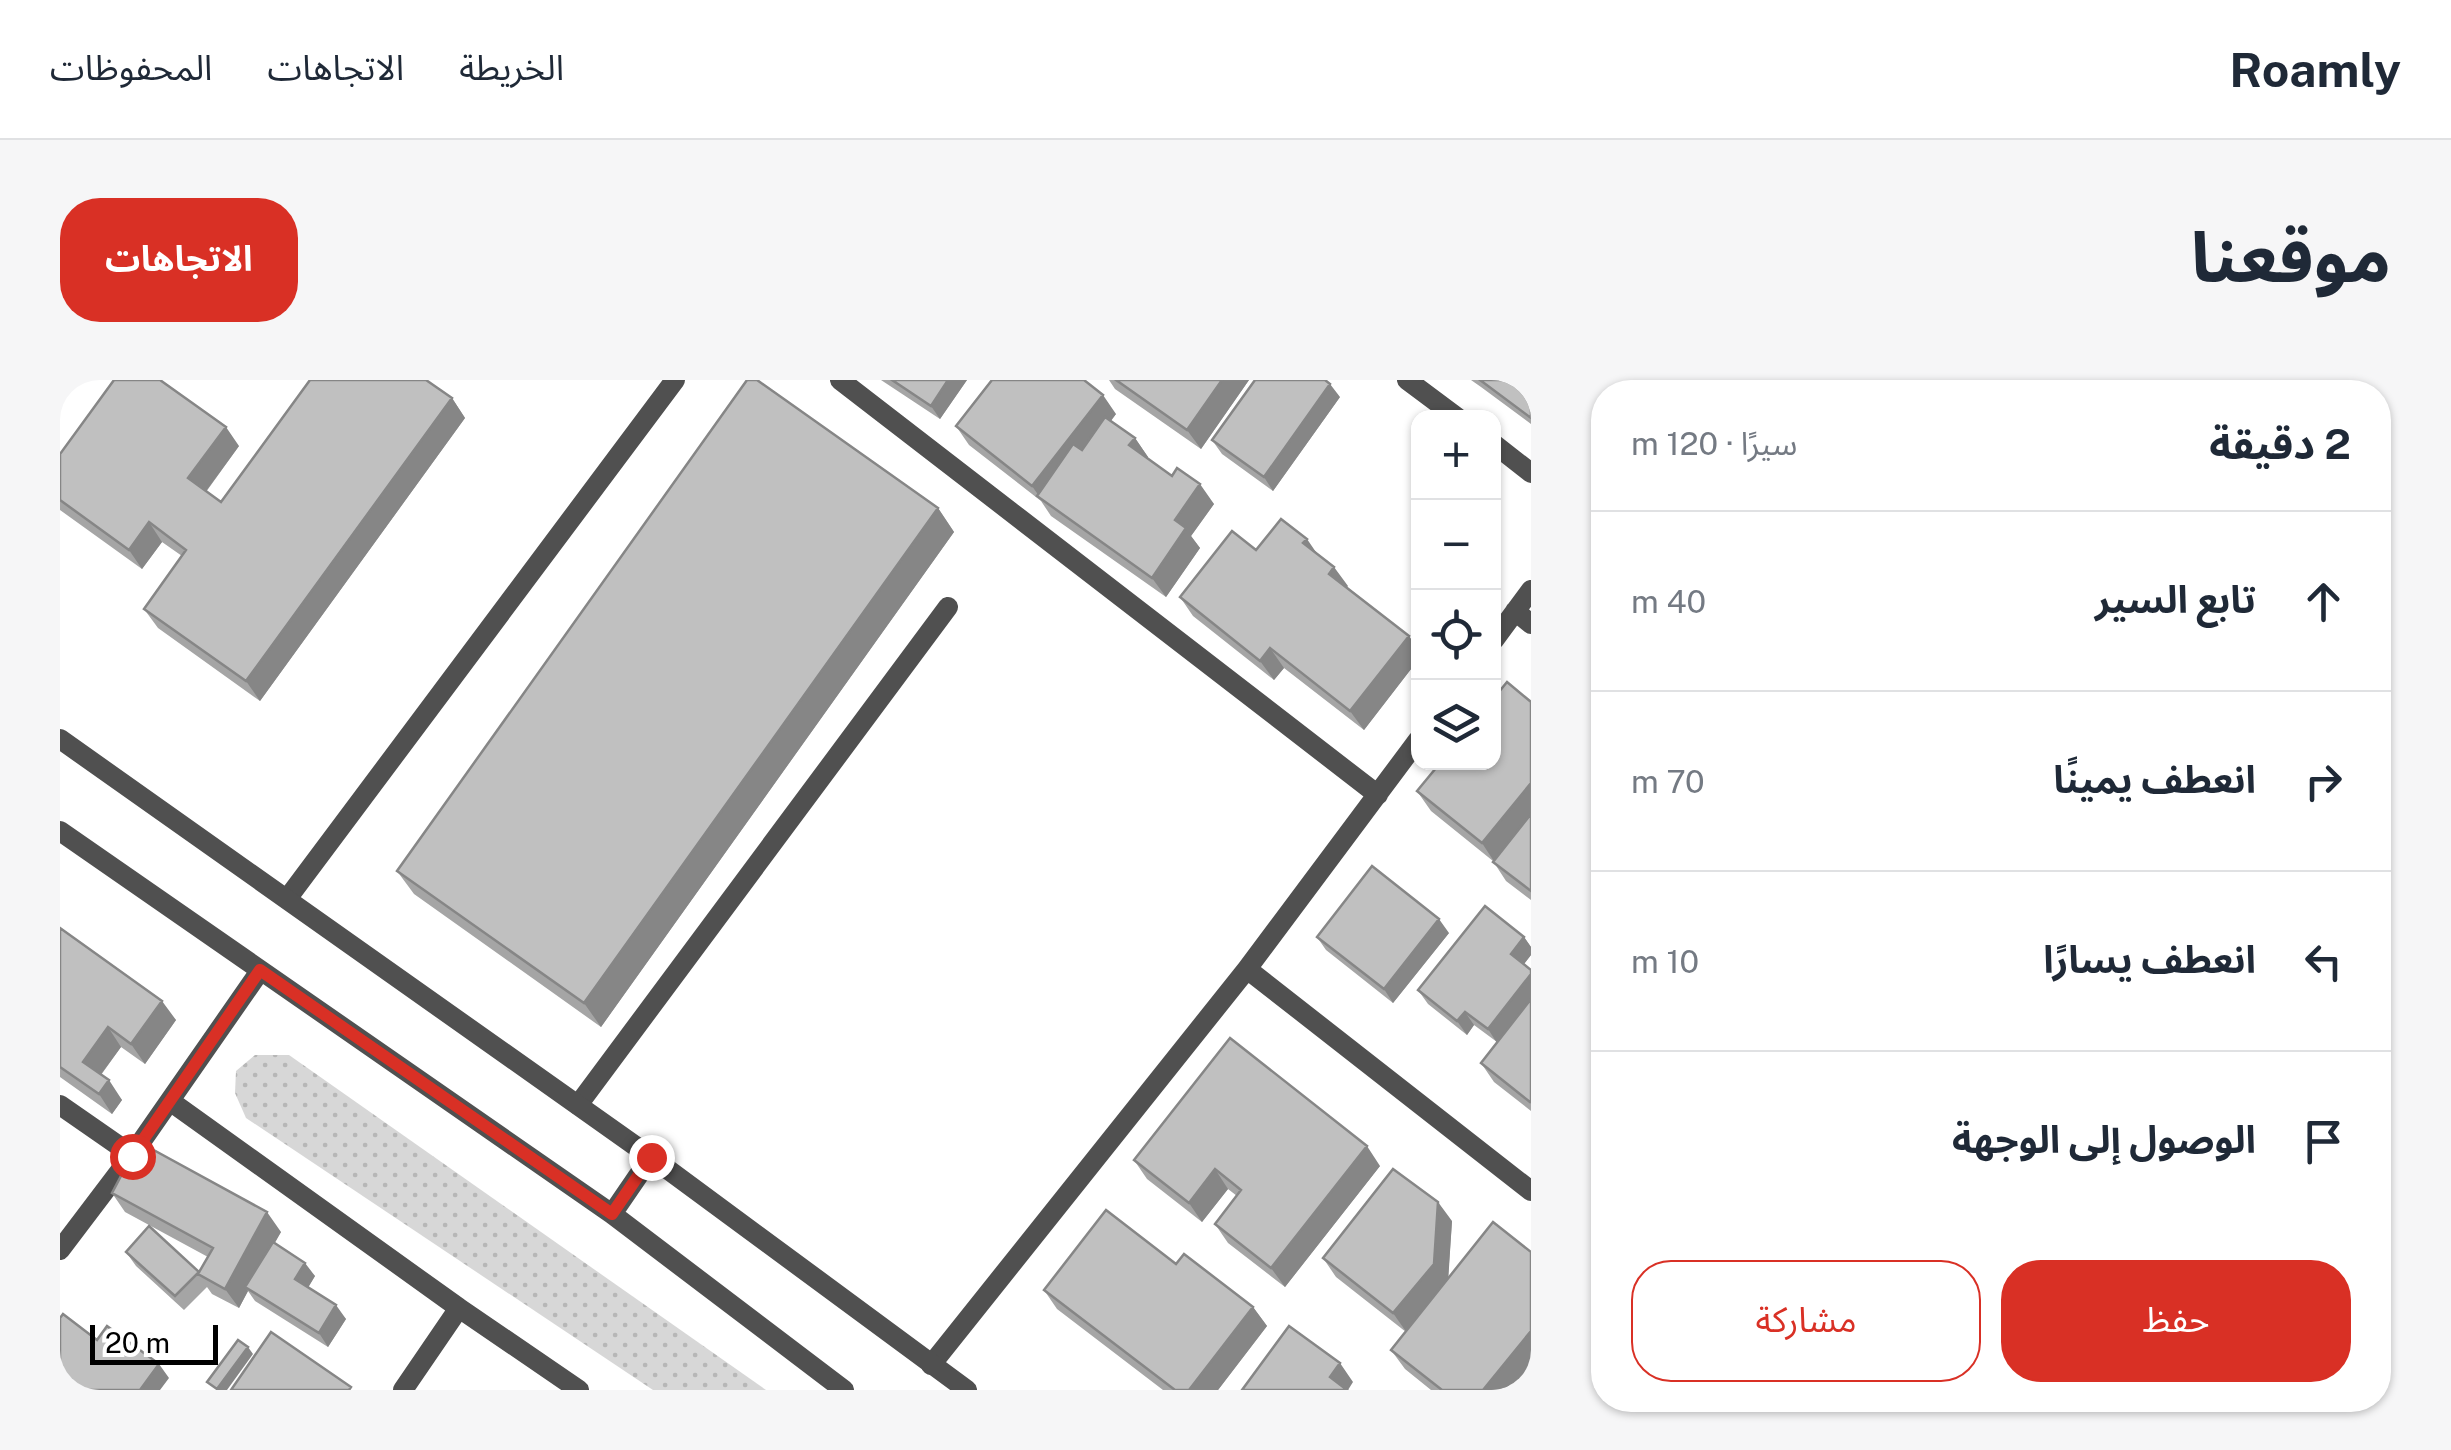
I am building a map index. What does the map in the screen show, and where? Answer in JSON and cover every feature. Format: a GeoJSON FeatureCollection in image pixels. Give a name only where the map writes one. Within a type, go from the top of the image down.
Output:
{"type":"FeatureCollection","features":[{"type":"Feature","properties":{"kind":"street"},"geometry":{"type":"LineString","coordinates":[[287,899],[675,380]]}},
{"type":"Feature","properties":{"kind":"street"},"geometry":{"type":"LineString","coordinates":[[840,380],[1378,794]]}},
{"type":"Feature","properties":{"kind":"street"},"geometry":{"type":"LineString","coordinates":[[1408,380],[1447,410]]}},
{"type":"Feature","properties":{"kind":"street"},"geometry":{"type":"LineString","coordinates":[[1501,449],[1531,472]]}},
{"type":"Feature","properties":{"kind":"street"},"geometry":{"type":"LineString","coordinates":[[1501,635],[1523,618],[1531,590]]}},
{"type":"Feature","properties":{"kind":"street"},"geometry":{"type":"LineString","coordinates":[[578,1105],[948,607]]}},
{"type":"Feature","properties":{"kind":"street"},"geometry":{"type":"LineString","coordinates":[[60,739],[651,1157],[967,1390]]}},
{"type":"Feature","properties":{"kind":"street"},"geometry":{"type":"LineString","coordinates":[[931,1365],[1247,969],[1411,749]]}},
{"type":"Feature","properties":{"kind":"street"},"geometry":{"type":"LineString","coordinates":[[60,831],[612,1214],[844,1390]]}},
{"type":"Feature","properties":{"kind":"street"},"geometry":{"type":"LineString","coordinates":[[1247,969],[1531,1191]]}},
{"type":"Feature","properties":{"kind":"street"},"geometry":{"type":"LineString","coordinates":[[60,1250],[132,1156],[260,970]]}},
{"type":"Feature","properties":{"kind":"street"},"geometry":{"type":"LineString","coordinates":[[170,1101],[579,1390]]}},
{"type":"Feature","properties":{"kind":"street"},"geometry":{"type":"LineString","coordinates":[[60,1105],[132,1156]]}},
{"type":"Feature","properties":{"kind":"street"},"geometry":{"type":"LineString","coordinates":[[612,1214],[651,1157]]}},
{"type":"Feature","properties":{"kind":"street"},"geometry":{"type":"LineString","coordinates":[[403,1390],[459,1308]]}},
{"type":"Feature","properties":{"kind":"shaded area"},"geometry":{"type":"Polygon","coordinates":[[[255,1055],[289,1055],[766,1390],[653,1390],[246,1118],[235,1093],[236,1071],[255,1055]]]}},
{"type":"Feature","properties":{"kind":"building"},"geometry":{"type":"Polygon","coordinates":[[[114,380],[160,380],[226,427],[188,478],[221,502],[310,380],[426,380],[452,398],[246,681],[144,609],[186,550],[149,522],[129,550],[60,500],[60,454],[114,380]]]}},
{"type":"Feature","properties":{"kind":"building"},"geometry":{"type":"Polygon","coordinates":[[[747,380],[757,380],[938,508],[584,1003],[397,871],[747,380]]]}},
{"type":"Feature","properties":{"kind":"building"},"geometry":{"type":"Polygon","coordinates":[[[892,380],[948,380],[931,406],[892,380]]]}},
{"type":"Feature","properties":{"kind":"building"},"geometry":{"type":"Polygon","coordinates":[[[992,380],[1084,380],[1103,395],[1032,486],[956,426],[992,380]]]}},
{"type":"Feature","properties":{"kind":"building"},"geometry":{"type":"Polygon","coordinates":[[[1116,380],[1222,380],[1187,430],[1116,380]]]}},
{"type":"Feature","properties":{"kind":"building"},"geometry":{"type":"Polygon","coordinates":[[[1255,380],[1325,380],[1330,384],[1264,477],[1212,440],[1255,380]]]}},
{"type":"Feature","properties":{"kind":"building"},"geometry":{"type":"Polygon","coordinates":[[[1480,380],[1531,380],[1531,418],[1480,380]]]}},
{"type":"Feature","properties":{"kind":"building"},"geometry":{"type":"Polygon","coordinates":[[[1105,417],[1135,438],[1129,445],[1172,476],[1177,468],[1200,484],[1175,520],[1186,528],[1152,578],[1037,496],[1073,444],[1082,450],[1105,417]]]}},
{"type":"Feature","properties":{"kind":"building"},"geometry":{"type":"Polygon","coordinates":[[[1281,519],[1307,539],[1303,543],[1334,567],[1329,574],[1409,636],[1350,711],[1270,648],[1260,661],[1180,597],[1232,531],[1256,550],[1281,519]]]}},
{"type":"Feature","properties":{"kind":"building"},"geometry":{"type":"Polygon","coordinates":[[[1507,682],[1531,702],[1531,783],[1482,843],[1417,791],[1434,770],[1501,770],[1501,689],[1507,682]]]}},
{"type":"Feature","properties":{"kind":"building"},"geometry":{"type":"Polygon","coordinates":[[[1531,814],[1531,891],[1493,862],[1531,814]]]}},
{"type":"Feature","properties":{"kind":"building"},"geometry":{"type":"Polygon","coordinates":[[[1372,866],[1439,919],[1384,989],[1317,937],[1372,866]]]}},
{"type":"Feature","properties":{"kind":"building"},"geometry":{"type":"Polygon","coordinates":[[[1485,906],[1524,937],[1511,954],[1531,970],[1488,1029],[1465,1012],[1457,1021],[1418,990],[1485,906]]]}},
{"type":"Feature","properties":{"kind":"building"},"geometry":{"type":"Polygon","coordinates":[[[60,928],[162,1001],[131,1044],[108,1027],[83,1062],[109,1080],[99,1094],[60,1067],[60,928]]]}},
{"type":"Feature","properties":{"kind":"building"},"geometry":{"type":"Polygon","coordinates":[[[1531,999],[1531,1101],[1530,1102],[1481,1063],[1531,999]]]}},
{"type":"Feature","properties":{"kind":"building"},"geometry":{"type":"Polygon","coordinates":[[[1230,1038],[1367,1146],[1271,1268],[1215,1224],[1241,1190],[1215,1169],[1189,1203],[1134,1160],[1230,1038]]]}},
{"type":"Feature","properties":{"kind":"building"},"geometry":{"type":"Polygon","coordinates":[[[139,1142],[267,1212],[225,1289],[198,1274],[213,1248],[112,1193],[139,1142]]]}},
{"type":"Feature","properties":{"kind":"building"},"geometry":{"type":"Polygon","coordinates":[[[1393,1169],[1438,1202],[1434,1264],[1393,1313],[1323,1258],[1393,1169]]]}},
{"type":"Feature","properties":{"kind":"building"},"geometry":{"type":"Polygon","coordinates":[[[1106,1210],[1176,1264],[1184,1254],[1253,1307],[1189,1390],[1175,1390],[1044,1290],[1106,1210]]]}},
{"type":"Feature","properties":{"kind":"building"},"geometry":{"type":"Polygon","coordinates":[[[1493,1222],[1531,1252],[1531,1331],[1483,1390],[1442,1390],[1391,1350],[1493,1222]]]}},
{"type":"Feature","properties":{"kind":"building"},"geometry":{"type":"Polygon","coordinates":[[[149,1226],[199,1272],[175,1296],[126,1252],[149,1226]]]}},
{"type":"Feature","properties":{"kind":"building"},"geometry":{"type":"Polygon","coordinates":[[[273,1242],[305,1263],[295,1279],[336,1305],[319,1333],[245,1287],[273,1242]]]}},
{"type":"Feature","properties":{"kind":"building"},"geometry":{"type":"Polygon","coordinates":[[[63,1314],[97,1340],[107,1326],[159,1364],[140,1390],[68,1390],[60,1384],[63,1314]]]}},
{"type":"Feature","properties":{"kind":"building"},"geometry":{"type":"Polygon","coordinates":[[[1289,1326],[1340,1363],[1330,1377],[1347,1390],[1242,1390],[1289,1326]]]}},
{"type":"Feature","properties":{"kind":"building"},"geometry":{"type":"Polygon","coordinates":[[[271,1332],[351,1387],[349,1390],[231,1390],[271,1332]]]}},
{"type":"Feature","properties":{"kind":"building"},"geometry":{"type":"Polygon","coordinates":[[[238,1340],[248,1347],[217,1389],[207,1382],[238,1340]]]}},
{"type":"Feature","properties":{"kind":"route"},"geometry":{"type":"LineString","coordinates":[[132,1156],[260,970],[612,1214],[651,1157]]}}]}
